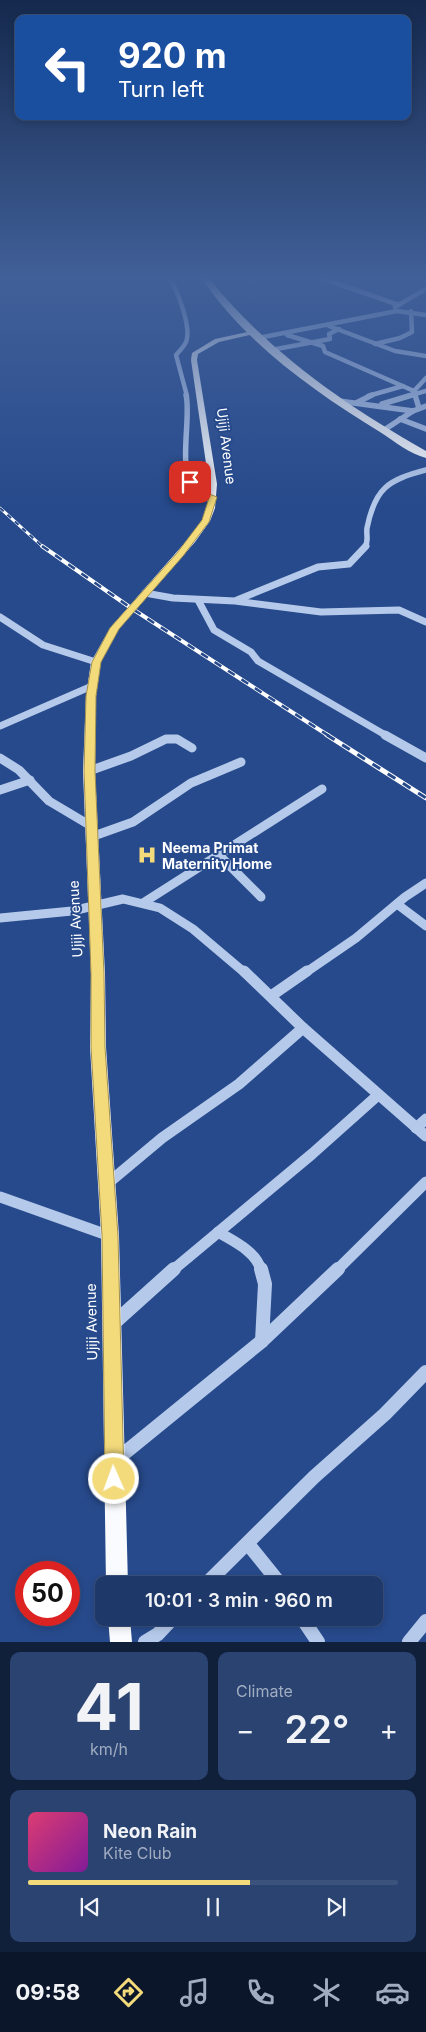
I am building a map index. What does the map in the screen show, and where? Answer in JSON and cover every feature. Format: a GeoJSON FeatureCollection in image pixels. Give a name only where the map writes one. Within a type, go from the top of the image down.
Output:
{"type":"FeatureCollection","features":[{"type":"Feature","properties":{"kind":"highway"},"geometry":{"type":"LineString","coordinates":[[275,353],[339,401],[426,455]]}},
{"type":"Feature","properties":{"kind":"main road","name":"Ujiji Avenue"},"geometry":{"type":"LineString","coordinates":[[117,1576],[110,1236],[98,1047],[95,904],[89,771],[92,686],[96,662],[115,628],[192,540],[206,521],[213,497],[207,435],[194,356],[197,353]]}},
{"type":"Feature","properties":{"kind":"main road"},"geometry":{"type":"LineString","coordinates":[[120,1626],[121,1642]]}},
{"type":"Feature","properties":{"kind":"street"},"geometry":{"type":"LineString","coordinates":[[178,353],[176,355],[189,406],[184,454],[192,487],[197,492],[213,497]]}},
{"type":"Feature","properties":{"kind":"street"},"geometry":{"type":"LineString","coordinates":[[326,353],[426,397]]}},
{"type":"Feature","properties":{"kind":"street"},"geometry":{"type":"LineString","coordinates":[[403,353],[426,356]]}},
{"type":"Feature","properties":{"kind":"street"},"geometry":{"type":"LineString","coordinates":[[403,353],[426,363]]}},
{"type":"Feature","properties":{"kind":"street"},"geometry":{"type":"LineString","coordinates":[[420,356],[426,363]]}},
{"type":"Feature","properties":{"kind":"street"},"geometry":{"type":"LineString","coordinates":[[417,409],[416,386],[426,378]]}},
{"type":"Feature","properties":{"kind":"street"},"geometry":{"type":"LineString","coordinates":[[356,403],[366,397],[403,386]]}},
{"type":"Feature","properties":{"kind":"street"},"geometry":{"type":"LineString","coordinates":[[370,406],[390,403],[426,391]]}},
{"type":"Feature","properties":{"kind":"street"},"geometry":{"type":"LineString","coordinates":[[409,397],[410,402],[417,409]]}},
{"type":"Feature","properties":{"kind":"street"},"geometry":{"type":"LineString","coordinates":[[339,401],[370,406],[417,409]]}},
{"type":"Feature","properties":{"kind":"street"},"geometry":{"type":"LineString","coordinates":[[384,430],[417,409],[426,406]]}},
{"type":"Feature","properties":{"kind":"street"},"geometry":{"type":"LineString","coordinates":[[400,420],[426,429]]}},
{"type":"Feature","properties":{"kind":"street"},"geometry":{"type":"LineString","coordinates":[[235,601],[318,568],[349,564],[367,545],[367,530],[376,494],[395,479],[426,470]]}},
{"type":"Feature","properties":{"kind":"street"},"geometry":{"type":"LineString","coordinates":[[145,592],[198,600],[235,601],[330,612],[399,610],[426,622]]}},
{"type":"Feature","properties":{"kind":"street"},"geometry":{"type":"LineString","coordinates":[[198,600],[214,630],[251,652],[258,662],[426,758]]}},
{"type":"Feature","properties":{"kind":"street"},"geometry":{"type":"LineString","coordinates":[[0,617],[42,645],[96,662]]}},
{"type":"Feature","properties":{"kind":"street"},"geometry":{"type":"LineString","coordinates":[[0,726],[92,686]]}},
{"type":"Feature","properties":{"kind":"street"},"geometry":{"type":"LineString","coordinates":[[89,771],[138,753],[166,739],[177,739],[192,748]]}},
{"type":"Feature","properties":{"kind":"street"},"geometry":{"type":"LineString","coordinates":[[0,758],[30,780],[49,801],[91,832],[132,822],[191,784],[241,762]]}},
{"type":"Feature","properties":{"kind":"street"},"geometry":{"type":"LineString","coordinates":[[0,790],[30,780]]}},
{"type":"Feature","properties":{"kind":"street"},"geometry":{"type":"LineString","coordinates":[[143,902],[322,789]]}},
{"type":"Feature","properties":{"kind":"street"},"geometry":{"type":"LineString","coordinates":[[219,855],[261,896]]}},
{"type":"Feature","properties":{"kind":"street"},"geometry":{"type":"LineString","coordinates":[[271,996],[362,934],[397,904],[426,883]]}},
{"type":"Feature","properties":{"kind":"street"},"geometry":{"type":"LineString","coordinates":[[0,918],[47,915],[123,899],[143,902],[160,908],[193,929],[271,996],[303,1028],[342,1061],[378,1096],[426,1136]]}},
{"type":"Feature","properties":{"kind":"street"},"geometry":{"type":"LineString","coordinates":[[397,904],[426,926]]}},
{"type":"Feature","properties":{"kind":"street"},"geometry":{"type":"LineString","coordinates":[[107,1184],[162,1138],[239,1084],[303,1028]]}},
{"type":"Feature","properties":{"kind":"street"},"geometry":{"type":"LineString","coordinates":[[112,1325],[141,1297],[307,1160],[378,1096]]}},
{"type":"Feature","properties":{"kind":"street"},"geometry":{"type":"LineString","coordinates":[[416,1128],[426,1119]]}},
{"type":"Feature","properties":{"kind":"street"},"geometry":{"type":"LineString","coordinates":[[114,1462],[262,1341],[426,1182]]}},
{"type":"Feature","properties":{"kind":"street"},"geometry":{"type":"LineString","coordinates":[[0,1197],[110,1236]]}},
{"type":"Feature","properties":{"kind":"street"},"geometry":{"type":"LineString","coordinates":[[218,1232],[253,1255],[259,1263],[265,1284],[262,1341]]}},
{"type":"Feature","properties":{"kind":"street"},"geometry":{"type":"LineString","coordinates":[[214,1576],[314,1477],[384,1414],[426,1372]]}},
{"type":"Feature","properties":{"kind":"street"},"geometry":{"type":"LineString","coordinates":[[248,1544],[274,1576]]}},
{"type":"Feature","properties":{"kind":"street"},"geometry":{"type":"LineString","coordinates":[[409,1642],[426,1621]]}},
{"type":"Feature","properties":{"kind":"street"},"geometry":{"type":"LineString","coordinates":[[145,1642],[158,1634],[166,1626]]}},
{"type":"Feature","properties":{"kind":"street"},"geometry":{"type":"LineString","coordinates":[[307,1626],[318,1642]]}},
{"type":"Feature","properties":{"kind":"railway"},"geometry":{"type":"LineString","coordinates":[[0,508],[43,547]]}},
{"type":"Feature","properties":{"kind":"railway"},"geometry":{"type":"LineString","coordinates":[[42,546],[131,608],[329,736]]}},
{"type":"Feature","properties":{"kind":"railway"},"geometry":{"type":"LineString","coordinates":[[327,735],[426,798]]}},
{"type":"Feature","properties":{"kind":"place","name":"Neema Primat Maternity Home"},"geometry":{"type":"Point","coordinates":[147,855]}},
{"type":"Feature","properties":{"kind":"route"},"geometry":{"type":"LineString","coordinates":[[114,1479],[110,1236],[98,1047],[98,974],[89,771],[91,696],[96,662],[115,628],[145,592],[169,568],[206,521],[213,497],[197,492],[190,482]]}}]}
